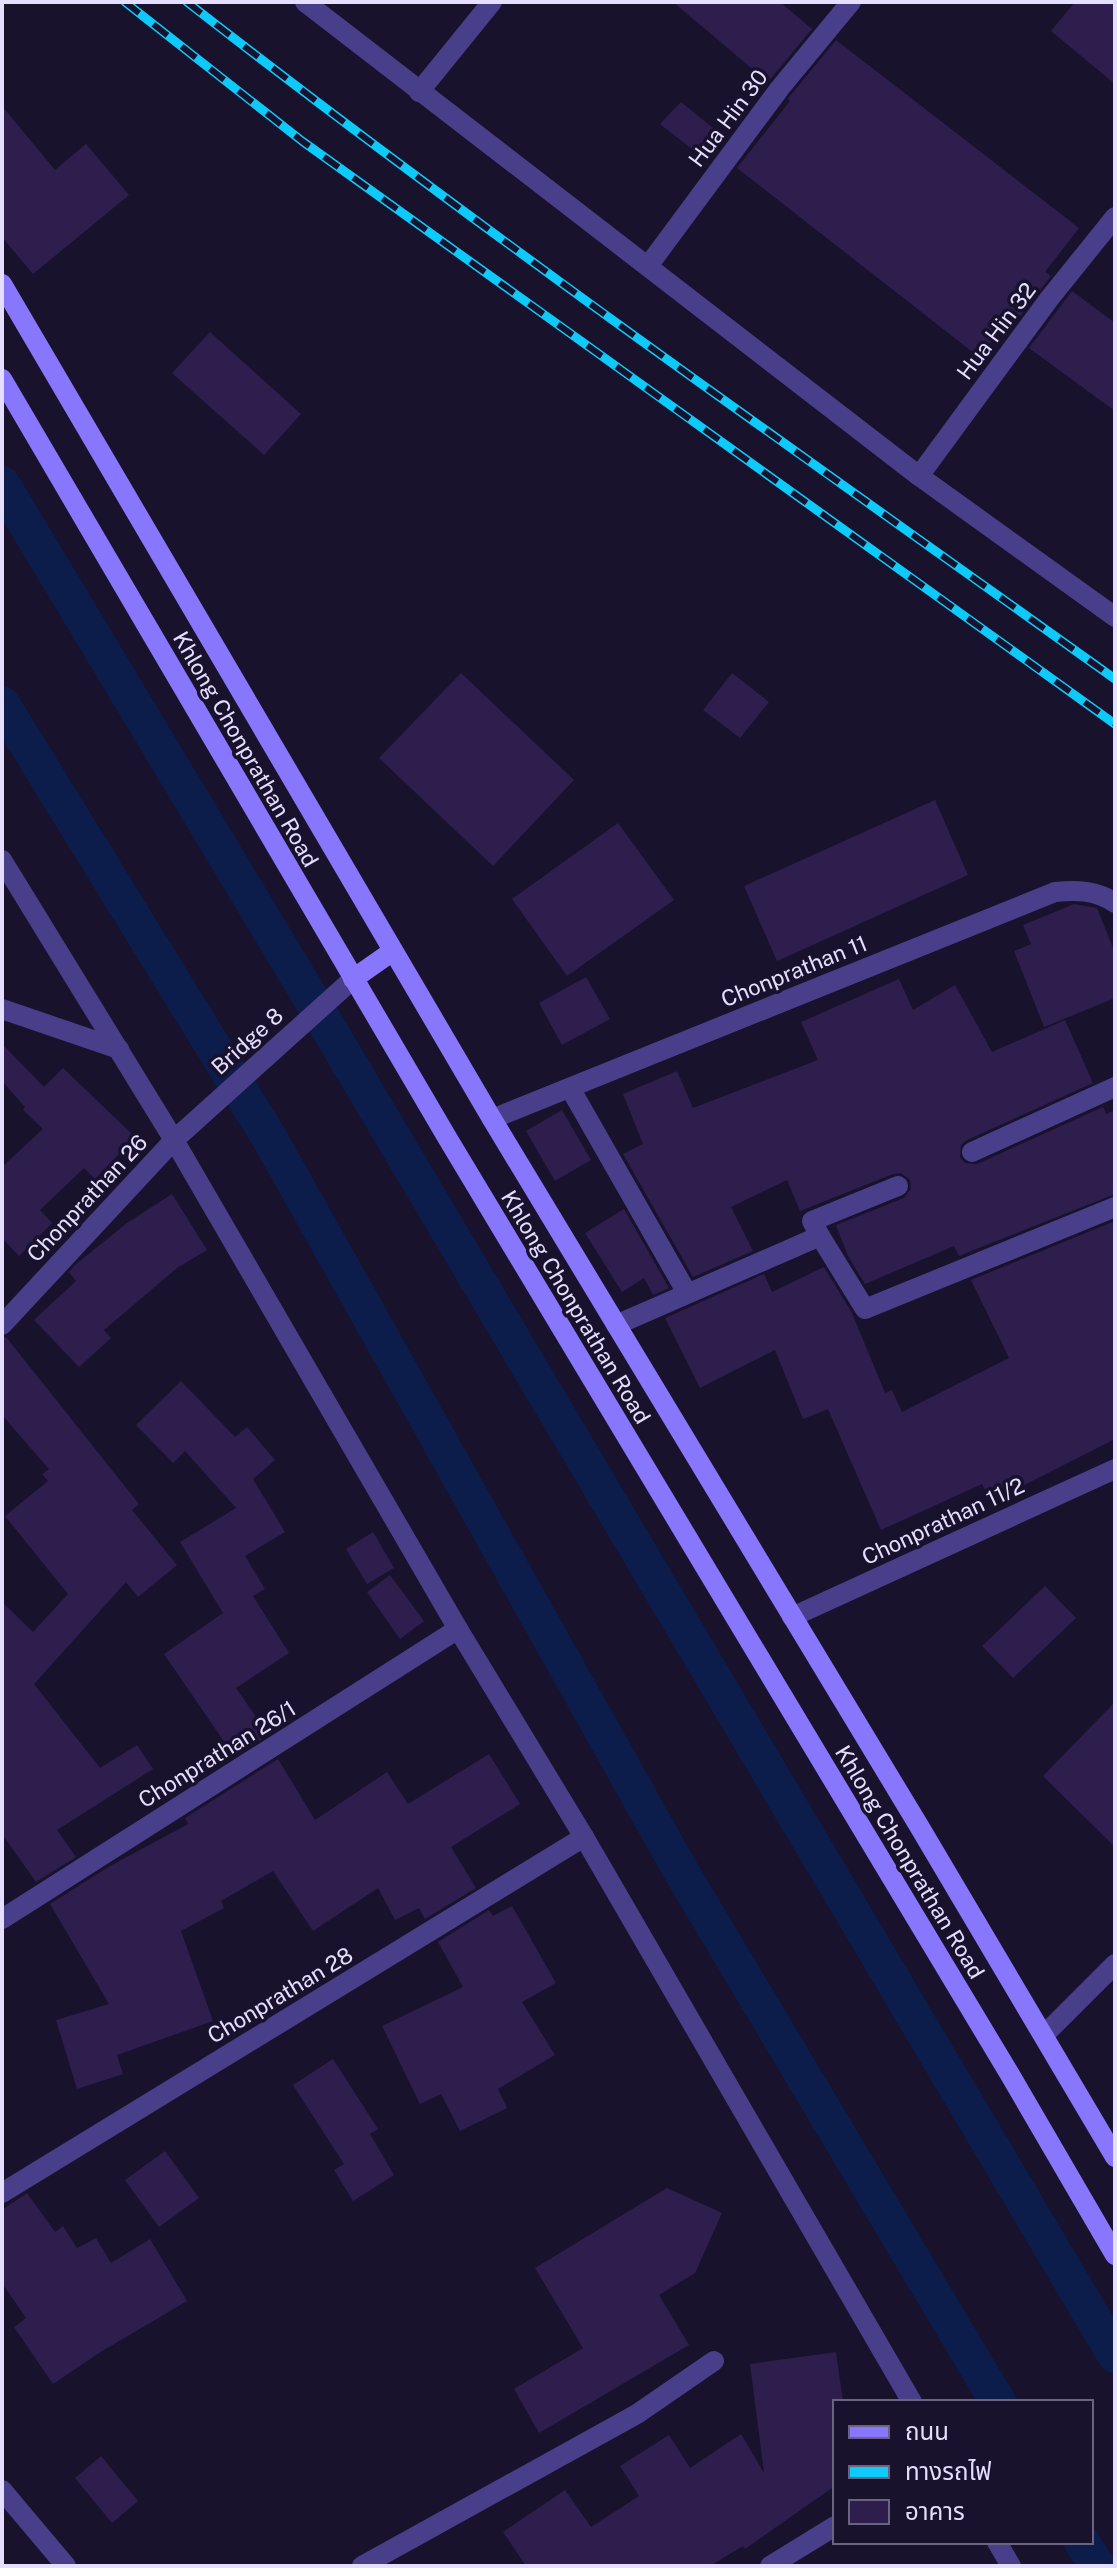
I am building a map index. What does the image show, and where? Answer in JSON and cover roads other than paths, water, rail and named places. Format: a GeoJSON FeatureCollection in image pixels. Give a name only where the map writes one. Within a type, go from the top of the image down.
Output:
{"type":"FeatureCollection","features":[{"type":"Feature","properties":{"kind":"street"},"geometry":{"type":"LineString","coordinates":[[305,2],[919,476],[1115,617]]}},
{"type":"Feature","properties":{"kind":"street"},"geometry":{"type":"LineString","coordinates":[[419,92],[492,2]]}},
{"type":"Feature","properties":{"kind":"street","name":"Hua Hin 30"},"geometry":{"type":"LineString","coordinates":[[648,266],[780,88],[851,2]]}},
{"type":"Feature","properties":{"kind":"street","name":"Hua Hin 32"},"geometry":{"type":"LineString","coordinates":[[919,476],[1049,299],[1115,217]]}},
{"type":"Feature","properties":{"kind":"street","name":"Khlong Chonprathan Road"},"geometry":{"type":"LineString","coordinates":[[2,284],[492,1119],[1115,2157]]}},
{"type":"Feature","properties":{"kind":"street","name":"Khlong Chonprathan Road"},"geometry":{"type":"LineString","coordinates":[[2,379],[353,979],[1115,2255]]}},
{"type":"Feature","properties":{"kind":"street"},"geometry":{"type":"LineString","coordinates":[[2,860],[174,1140],[911,2400]]}},
{"type":"Feature","properties":{"kind":"street","name":"Chonprathan 11"},"geometry":{"type":"LineString","coordinates":[[492,1119],[1055,892],[1082,890],[1105,896],[1115,903]]}},
{"type":"Feature","properties":{"kind":"street"},"geometry":{"type":"LineString","coordinates":[[353,979],[393,951]]}},
{"type":"Feature","properties":{"kind":"street","name":"Bridge 8"},"geometry":{"type":"LineString","coordinates":[[174,1140],[353,979]]}},
{"type":"Feature","properties":{"kind":"street"},"geometry":{"type":"LineString","coordinates":[[2,1009],[119,1049]]}},
{"type":"Feature","properties":{"kind":"street"},"geometry":{"type":"LineString","coordinates":[[972,1152],[1115,1087]]}},
{"type":"Feature","properties":{"kind":"street"},"geometry":{"type":"LineString","coordinates":[[570,1088],[687,1293]]}},
{"type":"Feature","properties":{"kind":"street","name":"Chonprathan 26"},"geometry":{"type":"LineString","coordinates":[[2,1325],[174,1140]]}},
{"type":"Feature","properties":{"kind":"street"},"geometry":{"type":"LineString","coordinates":[[898,1186],[812,1221],[865,1309],[1115,1207]]}},
{"type":"Feature","properties":{"kind":"street"},"geometry":{"type":"LineString","coordinates":[[616,1325],[820,1236]]}},
{"type":"Feature","properties":{"kind":"street","name":"Chonprathan 11/2"},"geometry":{"type":"LineString","coordinates":[[792,1617],[1115,1469]]}},
{"type":"Feature","properties":{"kind":"street","name":"Chonprathan 26/1"},"geometry":{"type":"LineString","coordinates":[[2,1919],[458,1629]]}},
{"type":"Feature","properties":{"kind":"street","name":"Chonprathan 28"},"geometry":{"type":"LineString","coordinates":[[2,2193],[584,1837]]}},
{"type":"Feature","properties":{"kind":"street"},"geometry":{"type":"LineString","coordinates":[[1044,2035],[1115,1964]]}},
{"type":"Feature","properties":{"kind":"street"},"geometry":{"type":"LineString","coordinates":[[362,2566],[637,2414],[714,2361]]}},
{"type":"Feature","properties":{"kind":"street"},"geometry":{"type":"LineString","coordinates":[[2,2490],[66,2566]]}},
{"type":"Feature","properties":{"kind":"street"},"geometry":{"type":"LineString","coordinates":[[770,2566],[833,2527]]}},
{"type":"Feature","properties":{"kind":"street"},"geometry":{"type":"LineString","coordinates":[[998,2544],[1011,2566]]}},
{"type":"Feature","properties":{"kind":"waterway"},"geometry":{"type":"LineString","coordinates":[[2,484],[1115,2355]]}},
{"type":"Feature","properties":{"kind":"waterway"},"geometry":{"type":"LineString","coordinates":[[2,704],[270,1139],[682,1873],[997,2400]]}},
{"type":"Feature","properties":{"kind":"waterway"},"geometry":{"type":"LineString","coordinates":[[1083,2544],[1097,2566]]}},
{"type":"Feature","properties":{"kind":"railway"},"geometry":{"type":"LineString","coordinates":[[125,2],[302,141],[1115,724]]}},
{"type":"Feature","properties":{"kind":"railway"},"geometry":{"type":"LineString","coordinates":[[187,2],[531,261],[1115,679]]}}]}
